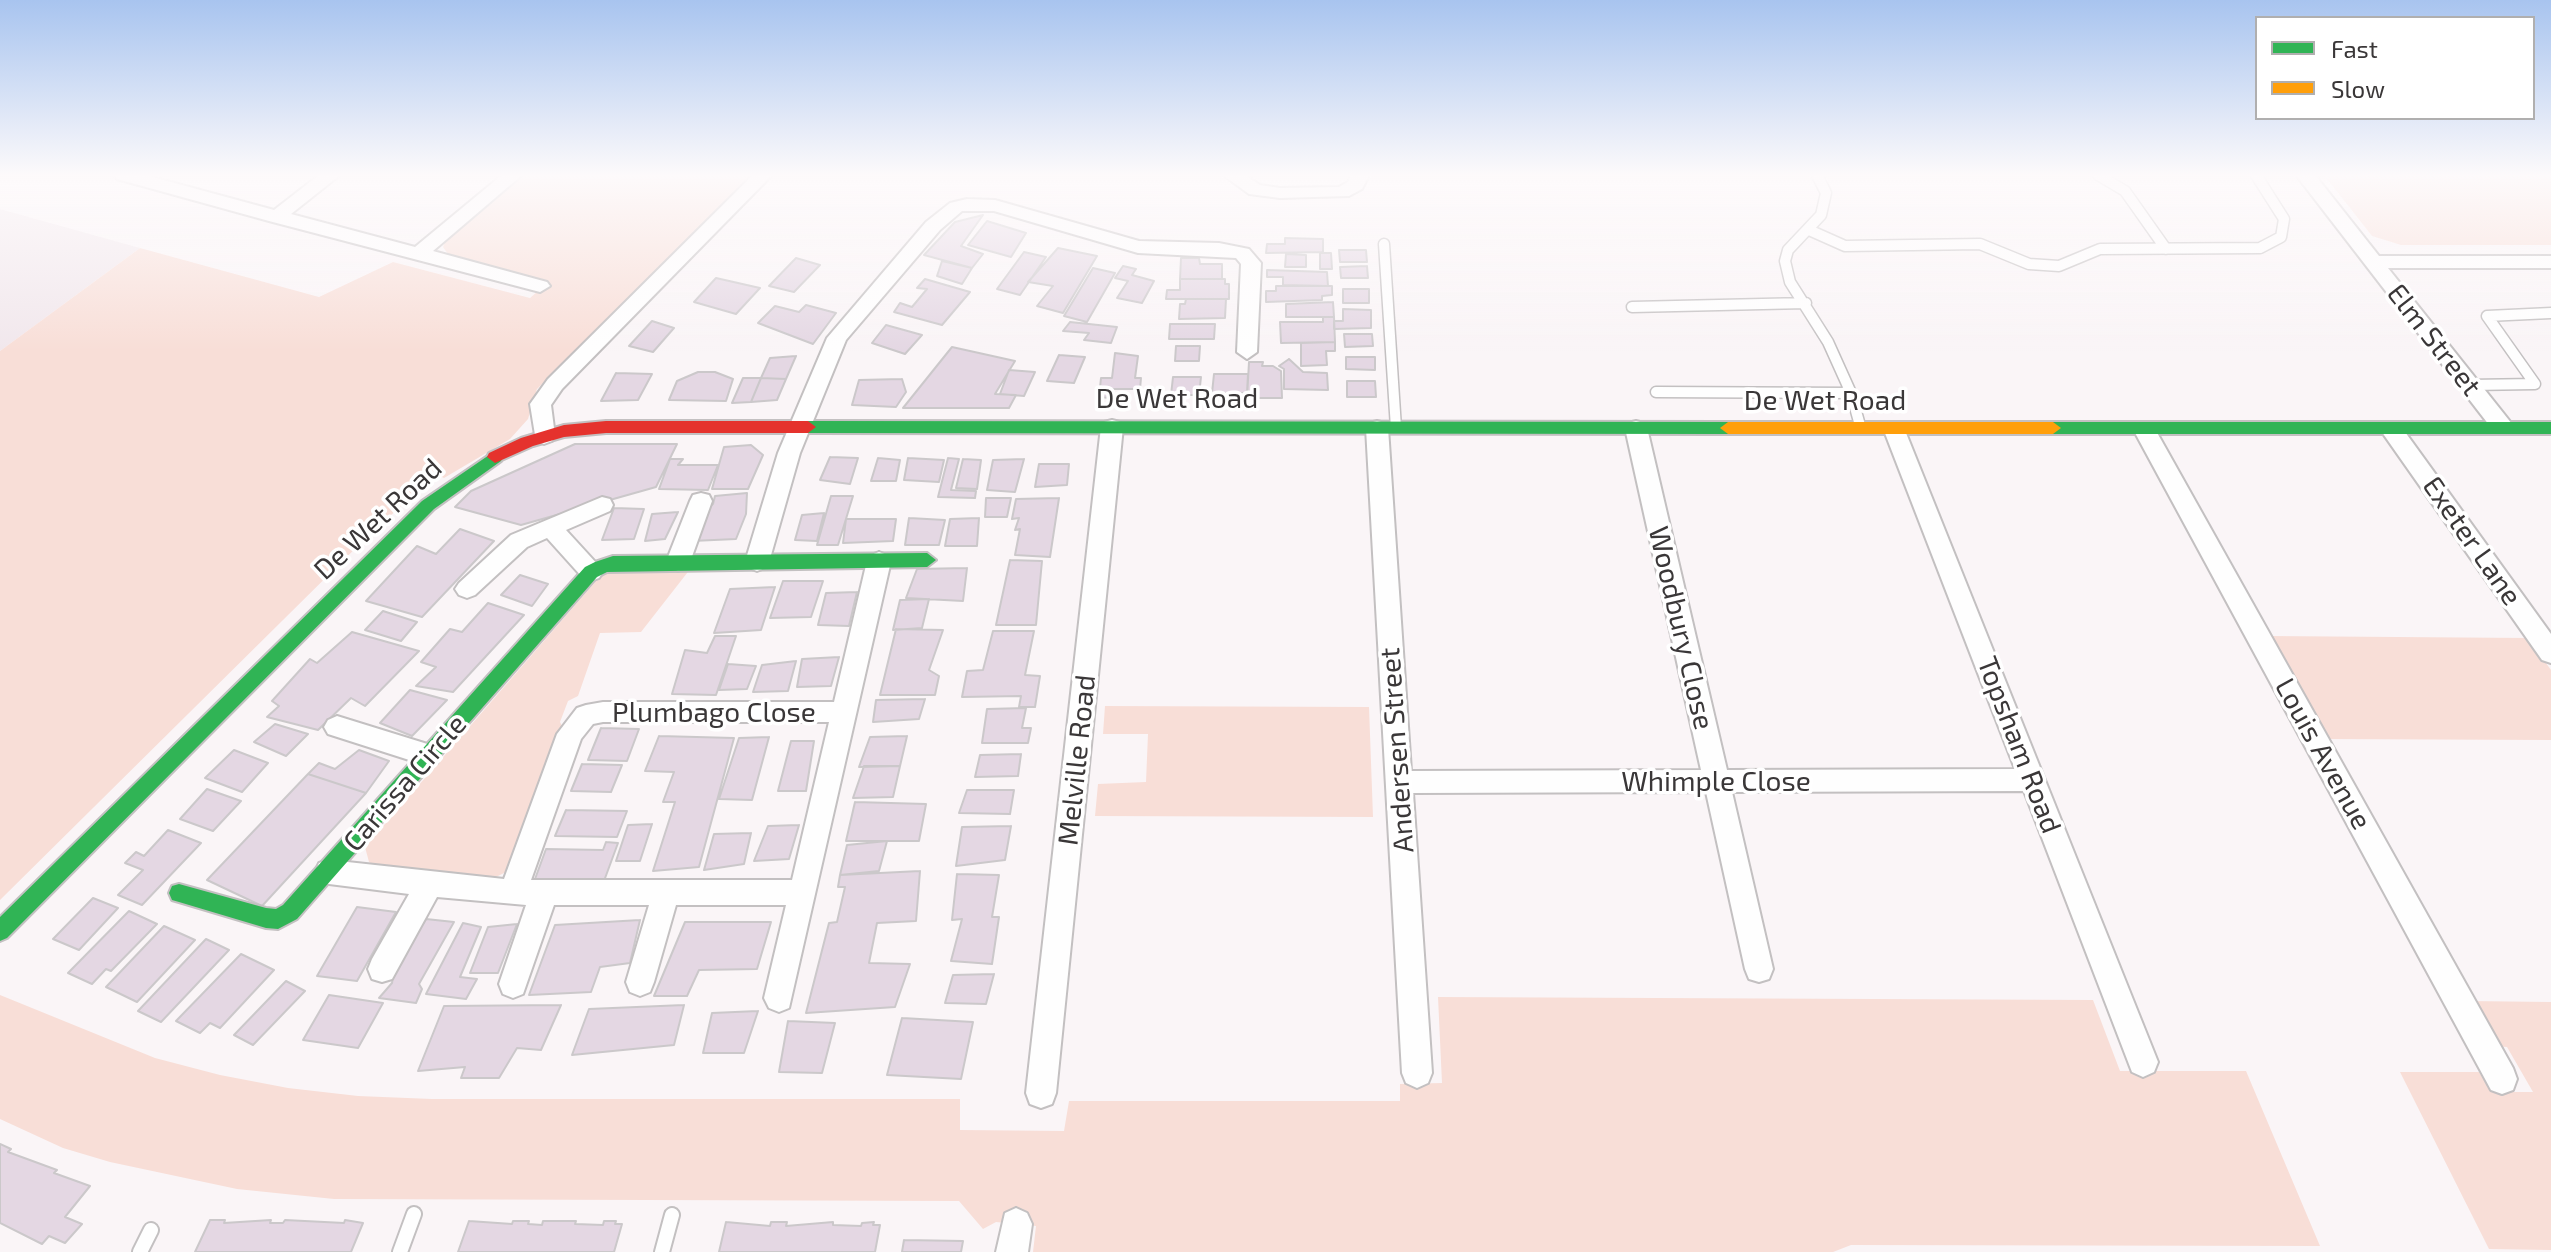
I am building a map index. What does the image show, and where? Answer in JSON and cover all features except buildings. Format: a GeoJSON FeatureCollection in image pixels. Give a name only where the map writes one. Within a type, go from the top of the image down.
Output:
{"type":"FeatureCollection","features":[{"type":"Feature","properties":{"kind":"street"},"geometry":{"type":"LineString","coordinates":[[341,233],[540,286]]}},
{"type":"Feature","properties":{"kind":"street"},"geometry":{"type":"LineString","coordinates":[[419,253],[443,233]]}},
{"type":"Feature","properties":{"kind":"street"},"geometry":{"type":"LineString","coordinates":[[544,436],[540,404],[555,384],[705,233]]}},
{"type":"Feature","properties":{"kind":"street"},"geometry":{"type":"LineString","coordinates":[[757,562],[799,427],[832,348],[845,327],[927,233]]}},
{"type":"Feature","properties":{"kind":"street"},"geometry":{"type":"LineString","coordinates":[[1083,233],[1114,243],[1172,250],[1229,250],[1242,253],[1250,259],[1247,352]]}},
{"type":"Feature","properties":{"kind":"street","name":"Elm Street"},"geometry":{"type":"LineString","coordinates":[[2351,233],[2504,429]]}},
{"type":"Feature","properties":{"kind":"street"},"geometry":{"type":"LineString","coordinates":[[2373,262],[2551,262]]}},
{"type":"Feature","properties":{"kind":"street","name":"De Wet Road"},"geometry":{"type":"LineString","coordinates":[[0,931],[428,505],[485,462],[544,436],[606,427],[2551,428]]}},
{"type":"Feature","properties":{"kind":"street","name":"Melville Road"},"geometry":{"type":"LineString","coordinates":[[1041,1093],[1112,427]]}},
{"type":"Feature","properties":{"kind":"street","name":"Andersen Street"},"geometry":{"type":"LineString","coordinates":[[1387,428],[1400,782],[1417,1073]]}},
{"type":"Feature","properties":{"kind":"street","name":"Woodbury Close"},"geometry":{"type":"LineString","coordinates":[[1636,428],[1759,969]]}},
{"type":"Feature","properties":{"kind":"street","name":"Topsham Road"},"geometry":{"type":"LineString","coordinates":[[1894,428],[2143,1062]]}},
{"type":"Feature","properties":{"kind":"street","name":"Louis Avenue"},"geometry":{"type":"LineString","coordinates":[[2144,429],[2502,1079]]}},
{"type":"Feature","properties":{"kind":"street","name":"Exeter Lane"},"geometry":{"type":"LineString","coordinates":[[2392,430],[2551,653]]}},
{"type":"Feature","properties":{"kind":"street"},"geometry":{"type":"LineString","coordinates":[[678,562],[701,501]]}},
{"type":"Feature","properties":{"kind":"street"},"geometry":{"type":"LineString","coordinates":[[467,589],[508,550],[550,527],[602,505]]}},
{"type":"Feature","properties":{"kind":"street"},"geometry":{"type":"LineString","coordinates":[[550,527],[591,572],[613,563],[927,560]]}},
{"type":"Feature","properties":{"kind":"street"},"geometry":{"type":"LineString","coordinates":[[779,998],[879,561]]}},
{"type":"Feature","properties":{"kind":"street","name":"Carissa Circle"},"geometry":{"type":"LineString","coordinates":[[329,872],[591,572]]}},
{"type":"Feature","properties":{"kind":"street","name":"Plumbago Close"},"geometry":{"type":"LineString","coordinates":[[513,893],[570,734],[586,715],[603,712],[844,712]]}},
{"type":"Feature","properties":{"kind":"street"},"geometry":{"type":"LineString","coordinates":[[337,727],[428,755]]}},
{"type":"Feature","properties":{"kind":"street","name":"Whimple Close"},"geometry":{"type":"LineString","coordinates":[[1400,782],[2032,780]]}},
{"type":"Feature","properties":{"kind":"street"},"geometry":{"type":"LineString","coordinates":[[179,893],[241,913],[278,919],[290,912],[329,872]]}},
{"type":"Feature","properties":{"kind":"street","name":"Carissa Circle"},"geometry":{"type":"LineString","coordinates":[[329,872],[513,893],[804,892]]}},
{"type":"Feature","properties":{"kind":"street"},"geometry":{"type":"LineString","coordinates":[[382,969],[429,885]]}},
{"type":"Feature","properties":{"kind":"street"},"geometry":{"type":"LineString","coordinates":[[640,982],[666,893]]}},
{"type":"Feature","properties":{"kind":"street"},"geometry":{"type":"LineString","coordinates":[[513,984],[544,894]]}},
{"type":"Feature","properties":{"kind":"lane"},"geometry":{"type":"LineString","coordinates":[[1805,233],[1788,250],[1785,261],[1790,282],[1828,342],[1851,393],[1861,429]]}},
{"type":"Feature","properties":{"kind":"lane"},"geometry":{"type":"LineString","coordinates":[[1817,233],[1845,246],[1980,244],[2038,265],[2061,265],[2100,249],[2260,248],[2272,244],[2282,233]]}},
{"type":"Feature","properties":{"kind":"lane"},"geometry":{"type":"LineString","coordinates":[[2155,233],[2166,249]]}},
{"type":"Feature","properties":{"kind":"lane"},"geometry":{"type":"LineString","coordinates":[[1384,244],[1387,428]]}},
{"type":"Feature","properties":{"kind":"lane"},"geometry":{"type":"LineString","coordinates":[[1632,307],[1806,303]]}},
{"type":"Feature","properties":{"kind":"lane"},"geometry":{"type":"LineString","coordinates":[[2470,385],[2535,384],[2487,316],[2551,313]]}},
{"type":"Feature","properties":{"kind":"lane"},"geometry":{"type":"LineString","coordinates":[[1656,392],[1851,393]]}},
{"type":"Feature","properties":{"kind":"lane"},"geometry":{"type":"LineString","coordinates":[[400,1252],[414,1214]]}},
{"type":"Feature","properties":{"kind":"lane"},"geometry":{"type":"LineString","coordinates":[[662,1252],[672,1215]]}},
{"type":"Feature","properties":{"kind":"lane"},"geometry":{"type":"LineString","coordinates":[[140,1252],[151,1230]]}},
{"type":"Feature","properties":{"kind":"shaded area"},"geometry":{"type":"Polygon","coordinates":[[[0,233],[88,233],[140,248],[0,351],[0,233]]]}},
{"type":"Feature","properties":{"kind":"shaded area"},"geometry":{"type":"Polygon","coordinates":[[[453,233],[695,233],[537,389],[528,419],[510,439],[444,478],[438,475],[377,527],[0,900],[0,351],[140,248],[319,297],[393,262],[530,298],[549,281],[448,254],[443,247],[453,233]]]}},
{"type":"Feature","properties":{"kind":"shaded area"},"geometry":{"type":"Polygon","coordinates":[[[2370,233],[2551,233],[2551,245],[2401,245],[2370,233]]]}},
{"type":"Feature","properties":{"kind":"shaded area"},"geometry":{"type":"Polygon","coordinates":[[[691,568],[641,632],[600,633],[578,696],[568,701],[560,722],[564,730],[510,870],[492,879],[375,866],[369,862],[365,847],[603,573],[691,568]]]}},
{"type":"Feature","properties":{"kind":"shaded area"},"geometry":{"type":"Polygon","coordinates":[[[2267,636],[2528,638],[2551,670],[2551,740],[2324,739],[2267,636]]]}},
{"type":"Feature","properties":{"kind":"shaded area"},"geometry":{"type":"Polygon","coordinates":[[[1105,706],[1369,707],[1373,817],[1095,816],[1098,784],[1146,782],[1148,734],[1103,734],[1105,706]]]}},
{"type":"Feature","properties":{"kind":"shaded area"},"geometry":{"type":"Polygon","coordinates":[[[0,995],[155,1058],[288,1088],[358,1096],[432,1099],[960,1099],[960,1130],[1064,1131],[1069,1101],[1400,1101],[1400,1084],[1442,1083],[1438,997],[2093,1000],[2120,1071],[2246,1071],[2320,1246],[1851,1245],[1833,1252],[1033,1252],[1036,1226],[996,1222],[983,1229],[959,1201],[334,1199],[237,1189],[110,1162],[63,1148],[0,1119],[0,995]]]}},
{"type":"Feature","properties":{"kind":"shaded area"},"geometry":{"type":"Polygon","coordinates":[[[2467,1001],[2551,1002],[2551,1250],[2489,1249],[2400,1072],[2479,1072],[2491,1092],[2533,1092],[2507,1047],[2492,1046],[2467,1001]]]}},
{"type":"Feature","properties":{"kind":"traffic: fast"},"geometry":{"type":"LineString","coordinates":[[808,427],[1728,428]]}},
{"type":"Feature","properties":{"kind":"traffic: fast"},"geometry":{"type":"LineString","coordinates":[[2053,428],[2551,428]]}},
{"type":"Feature","properties":{"kind":"traffic: fast"},"geometry":{"type":"LineString","coordinates":[[0,931],[428,505],[495,457]]}},
{"type":"Feature","properties":{"kind":"traffic: fast"},"geometry":{"type":"LineString","coordinates":[[179,893],[266,918],[278,919],[290,912],[591,572],[601,567],[613,563],[927,560]]}},
{"type":"Feature","properties":{"kind":"traffic: slow"},"geometry":{"type":"LineString","coordinates":[[1728,428],[2053,428]]}},
{"type":"Feature","properties":{"kind":"traffic: jam"},"geometry":{"type":"LineString","coordinates":[[495,457],[527,442],[564,431],[606,427],[808,427]]}}]}
